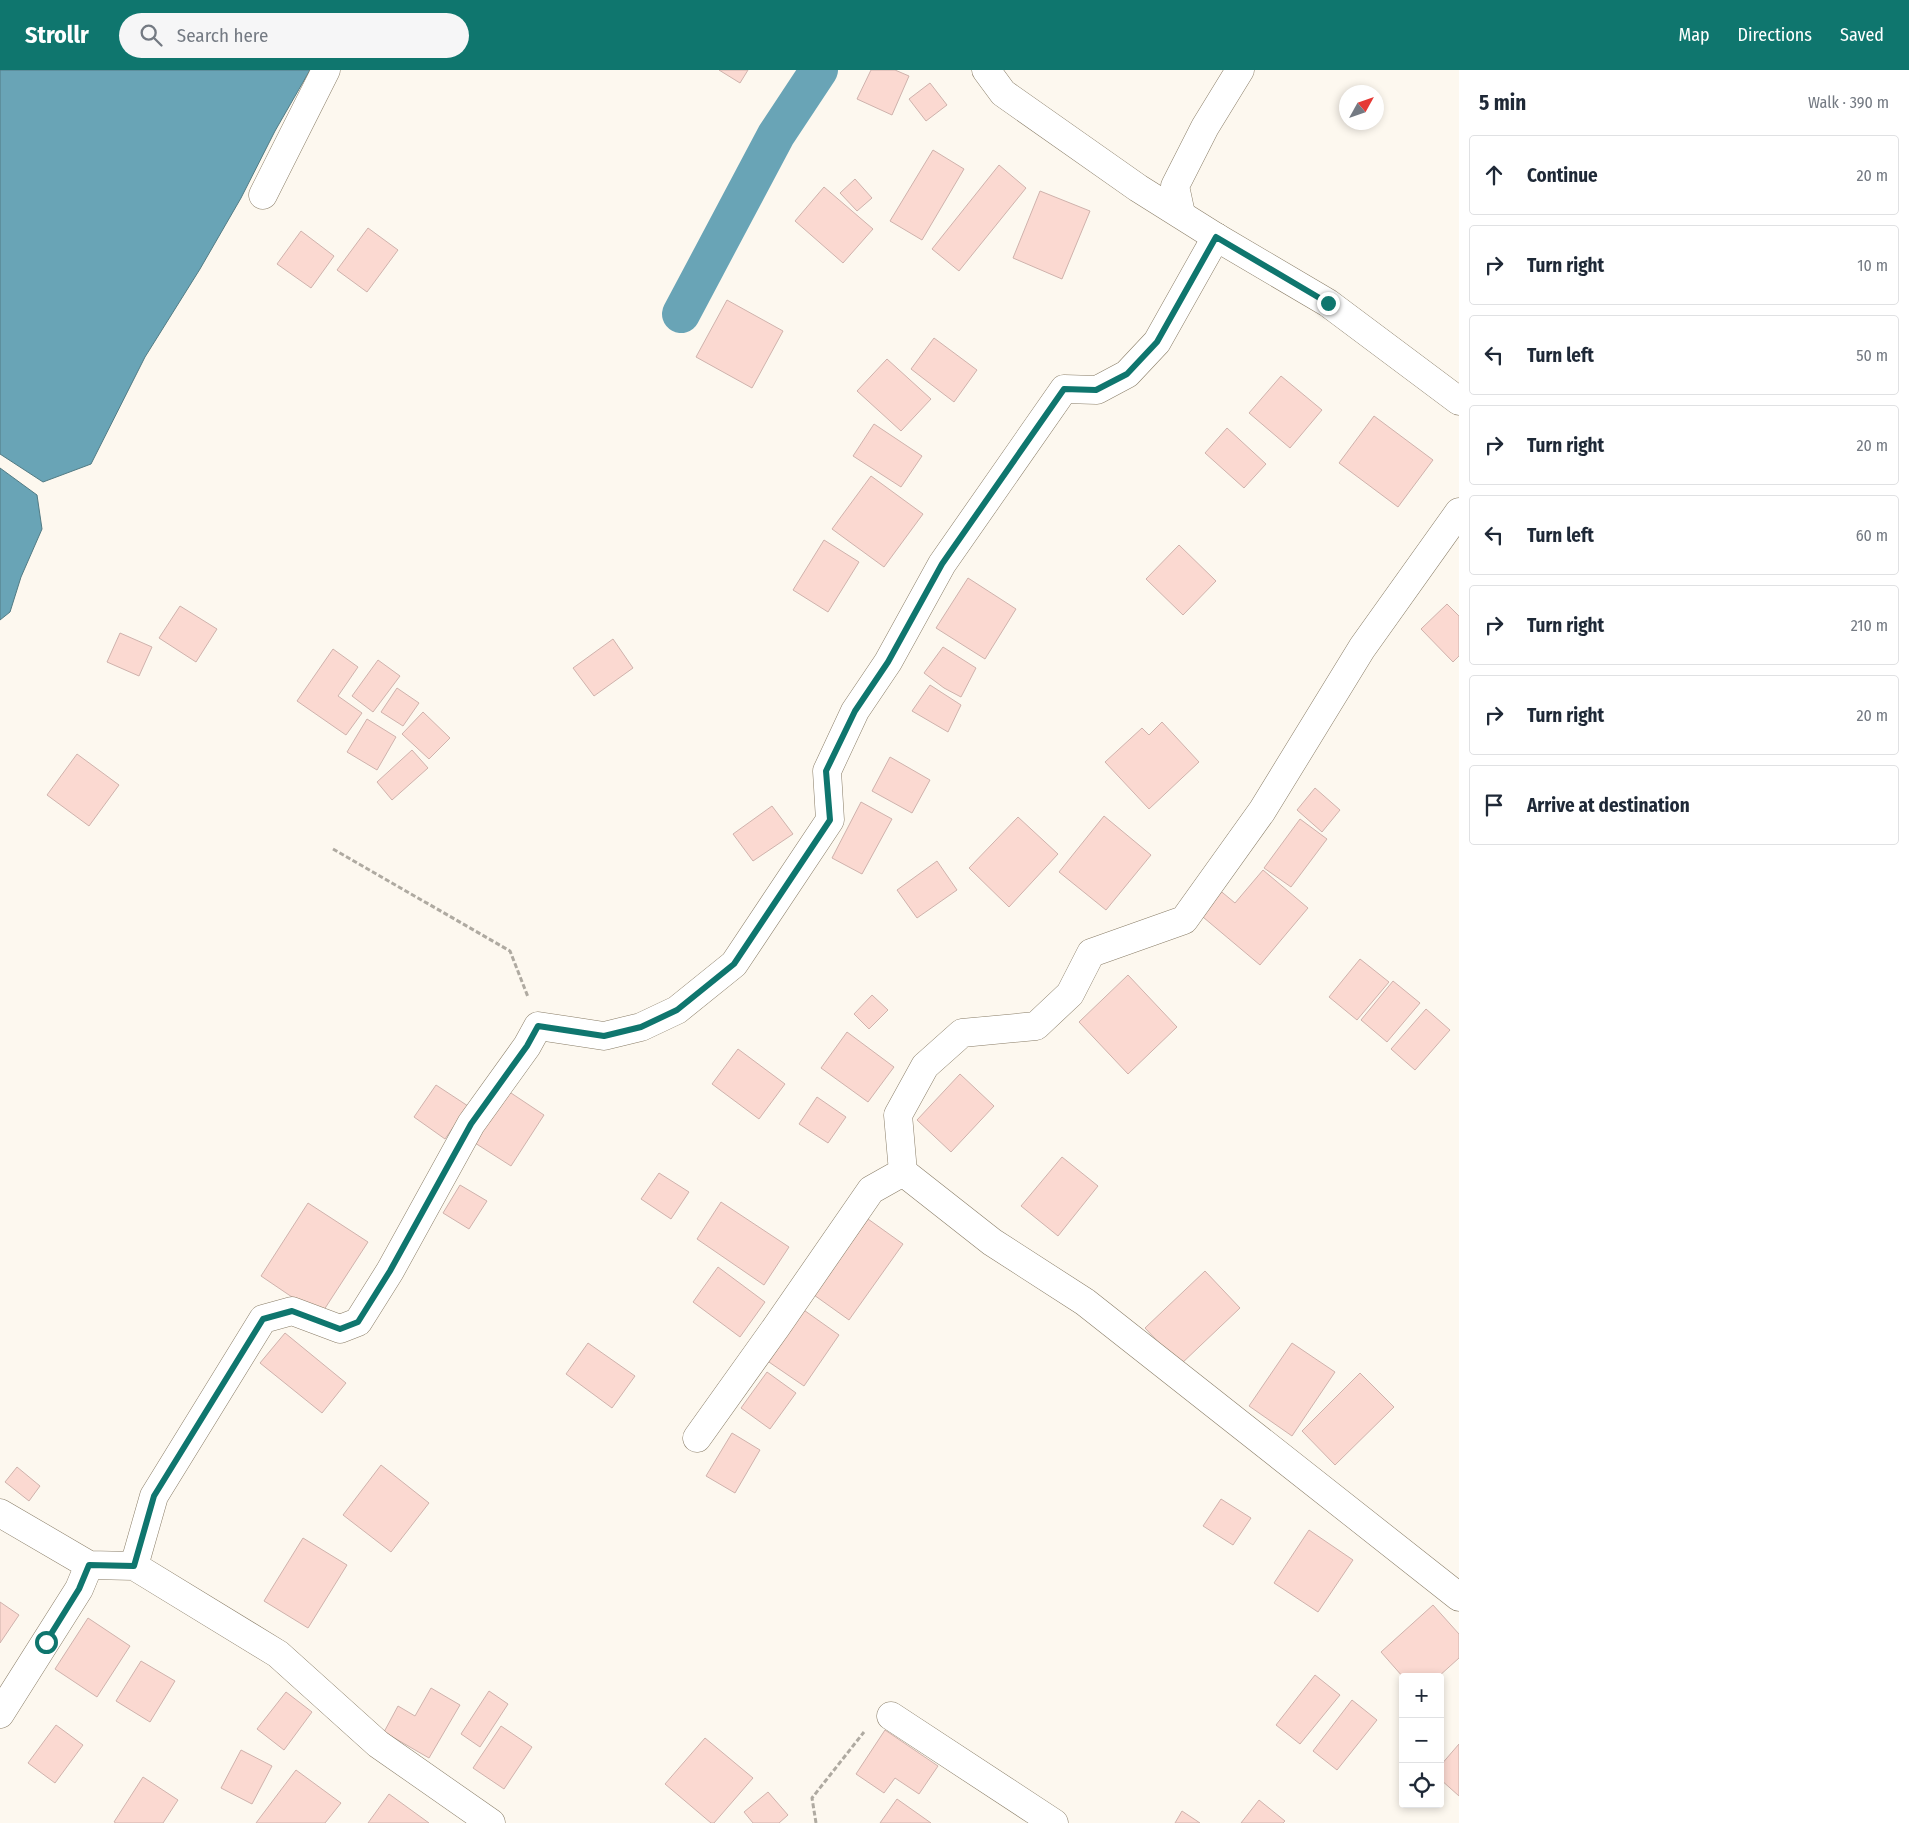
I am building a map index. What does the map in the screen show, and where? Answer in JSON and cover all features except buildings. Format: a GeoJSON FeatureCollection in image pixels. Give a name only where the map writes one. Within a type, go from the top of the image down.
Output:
{"type":"FeatureCollection","features":[{"type":"Feature","properties":{"kind":"street"},"geometry":{"type":"LineString","coordinates":[[263,194],[326,70]]}},
{"type":"Feature","properties":{"kind":"street"},"geometry":{"type":"LineString","coordinates":[[986,70],[1003,93],[1138,188],[1216,237],[1328,303],[1459,401]]}},
{"type":"Feature","properties":{"kind":"street"},"geometry":{"type":"LineString","coordinates":[[1181,214],[1175,186],[1205,127],[1240,70]]}},
{"type":"Feature","properties":{"kind":"street"},"geometry":{"type":"LineString","coordinates":[[134,1566],[154,1496],[263,1319],[292,1311],[340,1329],[358,1322],[390,1271],[471,1124],[527,1046],[538,1026],[604,1036],[641,1027],[677,1010],[734,964],[830,820],[826,771],[855,711],[888,662],[942,564],[1064,389],[1096,390],[1104,386],[1127,374],[1157,342],[1216,237]]}},
{"type":"Feature","properties":{"kind":"street"},"geometry":{"type":"LineString","coordinates":[[1459,512],[1362,648],[1262,811],[1184,920],[1091,953],[1070,994],[1036,1026],[962,1033],[925,1066],[898,1114],[903,1172],[992,1242],[1085,1302],[1274,1449],[1459,1597]]}},
{"type":"Feature","properties":{"kind":"street"},"geometry":{"type":"LineString","coordinates":[[697,1438],[871,1190],[903,1172]]}},
{"type":"Feature","properties":{"kind":"street"},"geometry":{"type":"LineString","coordinates":[[0,1513],[89,1565],[134,1566],[278,1654],[378,1744],[491,1823]]}},
{"type":"Feature","properties":{"kind":"street"},"geometry":{"type":"LineString","coordinates":[[0,1714],[79,1589],[89,1565]]}},
{"type":"Feature","properties":{"kind":"street"},"geometry":{"type":"LineString","coordinates":[[892,1716],[1054,1823]]}},
{"type":"Feature","properties":{"kind":"path"},"geometry":{"type":"LineString","coordinates":[[333,849],[510,950],[538,1026]]}},
{"type":"Feature","properties":{"kind":"path"},"geometry":{"type":"LineString","coordinates":[[816,1823],[812,1798],[870,1723],[892,1716]]}},
{"type":"Feature","properties":{"kind":"water"},"geometry":{"type":"Polygon","coordinates":[[[0,70],[310,70],[275,131],[241,198],[200,269],[145,357],[91,464],[43,482],[0,454],[0,70]]]}},
{"type":"Feature","properties":{"kind":"water"},"geometry":{"type":"Polygon","coordinates":[[[0,468],[37,495],[42,529],[21,577],[10,612],[0,620],[0,468]]]}},
{"type":"Feature","properties":{"kind":"waterway"},"geometry":{"type":"LineString","coordinates":[[681,314],[776,135],[819,70]]}},
{"type":"Feature","properties":{"kind":"route"},"geometry":{"type":"LineString","coordinates":[[46,1642],[79,1589],[89,1565],[134,1566],[154,1496],[263,1319],[292,1311],[340,1329],[358,1322],[390,1271],[471,1124],[527,1046],[538,1026],[604,1036],[641,1027],[677,1010],[734,964],[830,820],[826,771],[855,711],[888,662],[942,564],[1064,389],[1096,390],[1127,374],[1157,342],[1216,237],[1328,303]]}}]}
